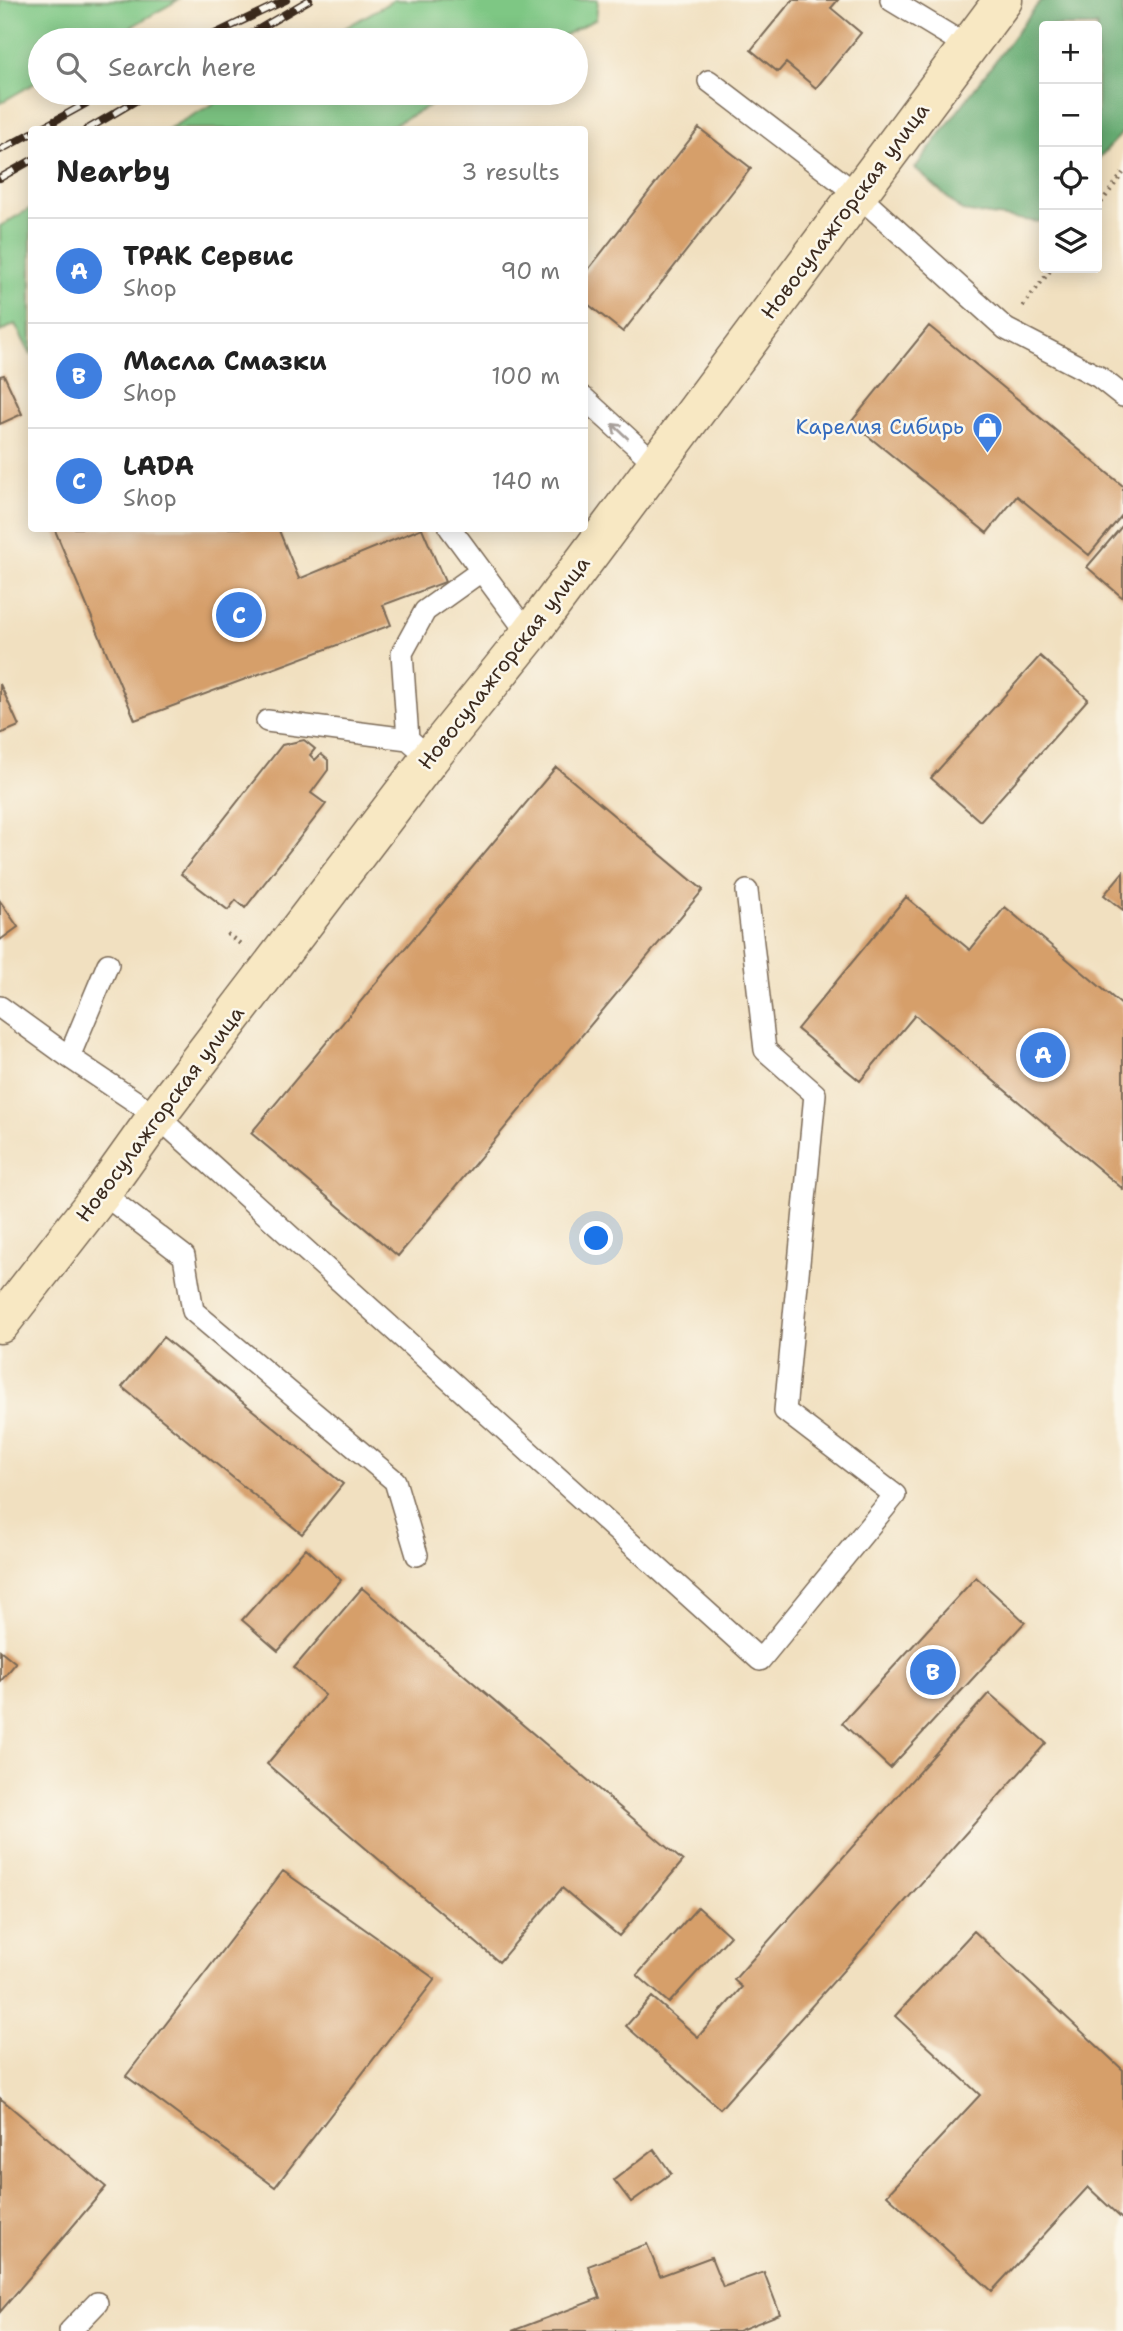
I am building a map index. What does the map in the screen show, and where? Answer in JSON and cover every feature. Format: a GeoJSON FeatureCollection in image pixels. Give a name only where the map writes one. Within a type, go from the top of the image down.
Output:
{"type":"FeatureCollection","features":[{"type":"Feature","properties":{"kind":"main road","name":"Новосулажгорская улица"},"geometry":{"type":"LineString","coordinates":[[0,1324],[102,1193],[419,748],[529,635],[1003,0]]}},
{"type":"Feature","properties":{"kind":"lane"},"geometry":{"type":"LineString","coordinates":[[891,0],[967,46]]}},
{"type":"Feature","properties":{"kind":"lane"},"geometry":{"type":"LineString","coordinates":[[709,81],[859,195],[1006,329],[1099,377],[1123,396]]}},
{"type":"Feature","properties":{"kind":"lane"},"geometry":{"type":"LineString","coordinates":[[588,402],[656,464]]}},
{"type":"Feature","properties":{"kind":"lane"},"geometry":{"type":"LineString","coordinates":[[453,532],[529,635]]}},
{"type":"Feature","properties":{"kind":"lane"},"geometry":{"type":"LineString","coordinates":[[267,721],[419,748],[402,653],[425,611],[481,571]]}},
{"type":"Feature","properties":{"kind":"lane"},"geometry":{"type":"LineString","coordinates":[[0,1007],[157,1116],[760,1660],[895,1495],[785,1411],[815,1094],[765,1050],[747,891]]}},
{"type":"Feature","properties":{"kind":"lane"},"geometry":{"type":"LineString","coordinates":[[69,1057],[108,964]]}},
{"type":"Feature","properties":{"kind":"lane"},"geometry":{"type":"LineString","coordinates":[[102,1193],[184,1256],[193,1311],[395,1481],[417,1555]]}},
{"type":"Feature","properties":{"kind":"lane"},"geometry":{"type":"LineString","coordinates":[[70,2331],[97,2303]]}},
{"type":"Feature","properties":{"kind":"path"},"geometry":{"type":"LineString","coordinates":[[1102,201],[1123,173]]}},
{"type":"Feature","properties":{"kind":"path"},"geometry":{"type":"LineString","coordinates":[[1006,329],[1048,273]]}},
{"type":"Feature","properties":{"kind":"green space"},"geometry":{"type":"Polygon","coordinates":[[[0,0],[178,0],[129,28],[28,28],[28,87],[0,103],[0,0]]]}},
{"type":"Feature","properties":{"kind":"green space"},"geometry":{"type":"Polygon","coordinates":[[[394,0],[598,0],[596,19],[578,28],[345,28],[394,0]]]}},
{"type":"Feature","properties":{"kind":"green space"},"geometry":{"type":"Polygon","coordinates":[[[1041,0],[1123,0],[1123,132],[1102,155],[1102,21],[1039,21],[1039,222],[962,211],[915,168],[1041,0]]]}},
{"type":"Feature","properties":{"kind":"green space"},"geometry":{"type":"Polygon","coordinates":[[[211,105],[432,105],[391,126],[173,126],[211,105]]]}},
{"type":"Feature","properties":{"kind":"green space"},"geometry":{"type":"Polygon","coordinates":[[[28,210],[28,349],[15,324],[0,332],[0,226],[28,210]]]}},
{"type":"Feature","properties":{"kind":"building"},"geometry":{"type":"Polygon","coordinates":[[[792,0],[838,0],[831,8],[861,33],[816,88],[786,63],[778,72],[751,50],[792,0]]]}},
{"type":"Feature","properties":{"kind":"building"},"geometry":{"type":"Polygon","coordinates":[[[699,128],[751,168],[623,332],[588,304],[588,270],[699,128]]]}},
{"type":"Feature","properties":{"kind":"building","name":"Карелия Сибирь"},"geometry":{"type":"Polygon","coordinates":[[[929,326],[1123,486],[1123,514],[1089,555],[1017,496],[987,533],[851,422],[929,326]]]}},
{"type":"Feature","properties":{"kind":"building"},"geometry":{"type":"Polygon","coordinates":[[[4,375],[22,414],[0,424],[0,376],[4,375]]]}},
{"type":"Feature","properties":{"kind":"building"},"geometry":{"type":"Polygon","coordinates":[[[1123,525],[1123,598],[1087,567],[1123,525]]]}},
{"type":"Feature","properties":{"kind":"building"},"geometry":{"type":"Polygon","coordinates":[[[56,532],[280,532],[299,579],[412,532],[424,532],[445,582],[383,605],[391,625],[135,720],[56,532]]]}},
{"type":"Feature","properties":{"kind":"building"},"geometry":{"type":"Polygon","coordinates":[[[1040,656],[1088,699],[980,821],[931,778],[1040,656]]]}},
{"type":"Feature","properties":{"kind":"building"},"geometry":{"type":"Polygon","coordinates":[[[0,684],[19,726],[0,734],[0,684]]]}},
{"type":"Feature","properties":{"kind":"building"},"geometry":{"type":"Polygon","coordinates":[[[304,740],[315,749],[310,755],[315,760],[321,754],[328,760],[328,770],[311,793],[326,804],[245,908],[236,900],[228,910],[181,874],[282,745],[304,740]]]}},
{"type":"Feature","properties":{"kind":"building"},"geometry":{"type":"Polygon","coordinates":[[[556,767],[703,890],[398,1256],[251,1133],[556,767]]]}},
{"type":"Feature","properties":{"kind":"building"},"geometry":{"type":"Polygon","coordinates":[[[1123,872],[1123,910],[1104,895],[1123,872]]]}},
{"type":"Feature","properties":{"kind":"building"},"geometry":{"type":"Polygon","coordinates":[[[906,897],[970,950],[1005,907],[1123,1006],[1123,1189],[915,1015],[860,1081],[797,1029],[906,897]]]}},
{"type":"Feature","properties":{"kind":"building"},"geometry":{"type":"Polygon","coordinates":[[[0,901],[18,927],[0,940],[0,901]]]}},
{"type":"Feature","properties":{"kind":"building"},"geometry":{"type":"Polygon","coordinates":[[[163,1337],[343,1484],[302,1534],[122,1387],[163,1337]]]}},
{"type":"Feature","properties":{"kind":"building"},"geometry":{"type":"Polygon","coordinates":[[[306,1548],[341,1580],[278,1651],[242,1620],[306,1548]]]}},
{"type":"Feature","properties":{"kind":"building"},"geometry":{"type":"Polygon","coordinates":[[[976,1577],[1025,1622],[890,1768],[842,1723],[976,1577]]]}},
{"type":"Feature","properties":{"kind":"building"},"geometry":{"type":"Polygon","coordinates":[[[362,1588],[683,1861],[619,1936],[562,1888],[499,1962],[267,1764],[325,1695],[294,1668],[362,1588]]]}},
{"type":"Feature","properties":{"kind":"building"},"geometry":{"type":"Polygon","coordinates":[[[0,1650],[16,1663],[0,1682],[0,1650]]]}},
{"type":"Feature","properties":{"kind":"building"},"geometry":{"type":"Polygon","coordinates":[[[989,1693],[1046,1743],[720,2109],[626,2026],[652,1997],[698,2037],[742,1987],[734,1980],[989,1693]]]}},
{"type":"Feature","properties":{"kind":"building"},"geometry":{"type":"Polygon","coordinates":[[[283,1871],[435,1979],[275,2187],[126,2076],[283,1871]]]}},
{"type":"Feature","properties":{"kind":"building"},"geometry":{"type":"Polygon","coordinates":[[[698,1907],[730,1936],[669,2003],[637,1975],[698,1907]]]}},
{"type":"Feature","properties":{"kind":"building"},"geometry":{"type":"Polygon","coordinates":[[[974,1931],[1123,2070],[1123,2220],[1088,2187],[992,2291],[887,2195],[980,2095],[895,2016],[974,1931]]]}},
{"type":"Feature","properties":{"kind":"building"},"geometry":{"type":"Polygon","coordinates":[[[0,2098],[106,2187],[0,2312],[0,2098]]]}},
{"type":"Feature","properties":{"kind":"building"},"geometry":{"type":"Polygon","coordinates":[[[654,2149],[671,2173],[631,2202],[614,2180],[654,2149]]]}},
{"type":"Feature","properties":{"kind":"building"},"geometry":{"type":"Polygon","coordinates":[[[647,2244],[660,2276],[711,2257],[723,2287],[764,2272],[780,2314],[738,2331],[512,2331],[600,2298],[588,2266],[647,2244]]]}},
{"type":"Feature","properties":{"kind":"railway"},"geometry":{"type":"LineString","coordinates":[[227,28],[286,0]]}},
{"type":"Feature","properties":{"kind":"railway"},"geometry":{"type":"LineString","coordinates":[[261,28],[309,0]]}},
{"type":"Feature","properties":{"kind":"railway"},"geometry":{"type":"LineString","coordinates":[[45,126],[83,105]]}},
{"type":"Feature","properties":{"kind":"railway"},"geometry":{"type":"LineString","coordinates":[[93,126],[129,105]]}},
{"type":"Feature","properties":{"kind":"railway"},"geometry":{"type":"LineString","coordinates":[[0,150],[28,135]]}},
{"type":"Feature","properties":{"kind":"railway"},"geometry":{"type":"LineString","coordinates":[[0,178],[28,162]]}},
{"type":"Feature","properties":{"kind":"place","name":"Карелия Сибирь"},"geometry":{"type":"Point","coordinates":[987,454]}},
{"type":"Feature","properties":{"kind":"place","name":"LADA"},"geometry":{"type":"Point","coordinates":[239,615]}},
{"type":"Feature","properties":{"kind":"place","name":"ТРАК Сервис"},"geometry":{"type":"Point","coordinates":[1043,1055]}},
{"type":"Feature","properties":{"kind":"place","name":"Масла Смазки"},"geometry":{"type":"Point","coordinates":[933,1672]}}]}
